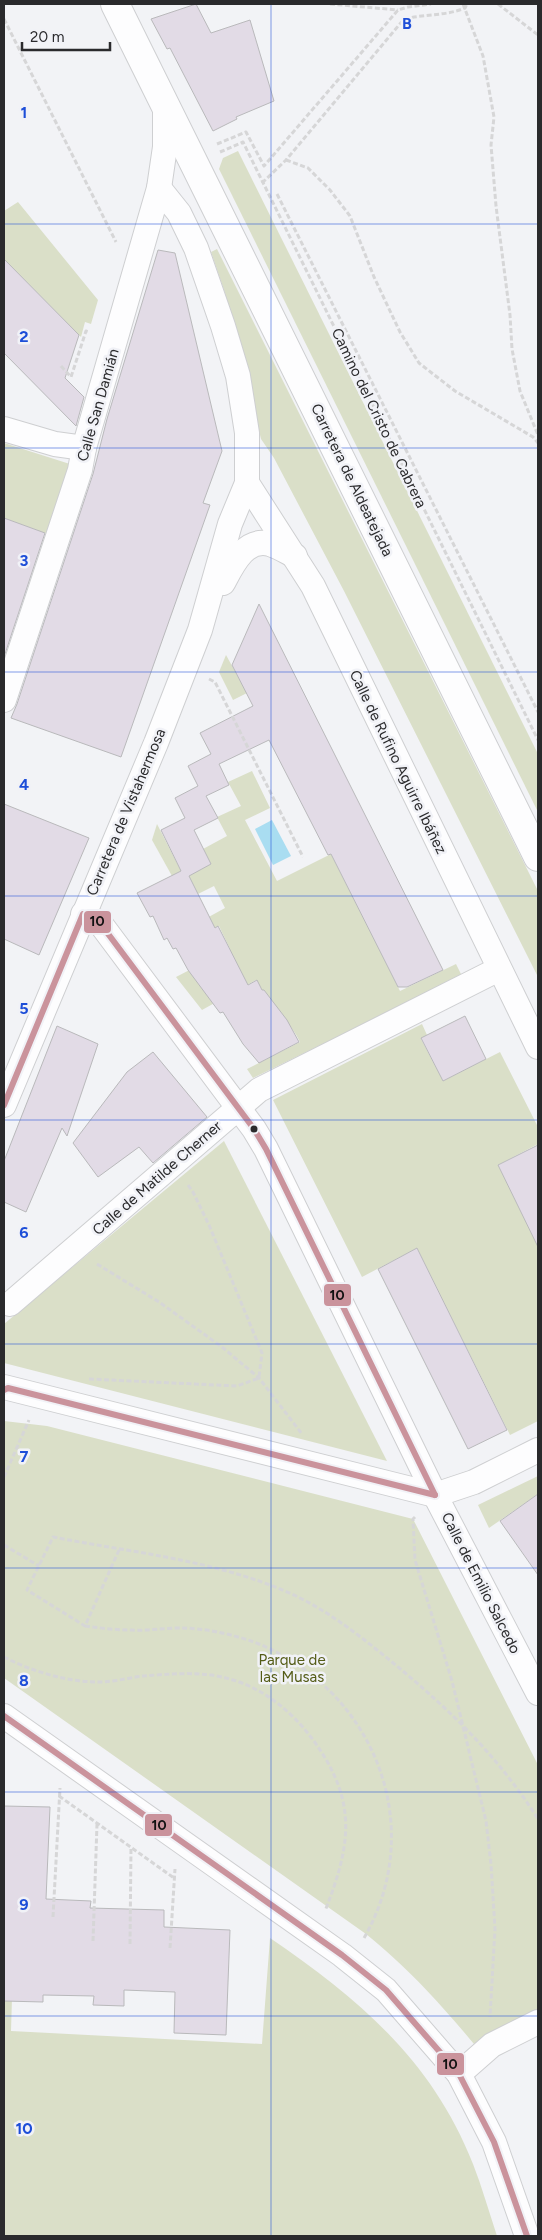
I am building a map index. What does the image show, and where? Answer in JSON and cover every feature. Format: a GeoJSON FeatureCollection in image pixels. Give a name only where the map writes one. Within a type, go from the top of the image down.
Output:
{"type":"FeatureCollection","features":[{"type":"Feature","properties":{"kind":"main road","name":"Carretera de Aldeatejada"},"geometry":{"type":"LineString","coordinates":[[115,4],[165,104],[202,155],[538,857]]}},
{"type":"Feature","properties":{"kind":"street","name":"Calle San Damián"},"geometry":{"type":"LineString","coordinates":[[4,700],[80,470],[84,448],[160,188],[165,147],[165,104]]}},
{"type":"Feature","properties":{"kind":"street","name":"Carretera de Vistahermosa"},"geometry":{"type":"LineString","coordinates":[[4,1105],[156,743],[200,630],[230,524],[247,483],[247,433],[238,376],[196,248],[179,213],[160,188]]}},
{"type":"Feature","properties":{"kind":"street"},"geometry":{"type":"LineString","coordinates":[[4,429],[55,444],[84,448]]}},
{"type":"Feature","properties":{"kind":"street","name":"Calle de Rufino Aguirre Ibáñez"},"geometry":{"type":"LineString","coordinates":[[247,483],[313,586],[538,1047]]}},
{"type":"Feature","properties":{"kind":"street","name":"Carretera de Vistahermosa"},"geometry":{"type":"LineString","coordinates":[[200,630],[238,556],[251,546],[269,544],[295,556]]}},
{"type":"Feature","properties":{"kind":"street","name":"Calle de Emilio Salcedo"},"geometry":{"type":"LineString","coordinates":[[83,914],[100,923],[254,1129],[266,1149],[435,1495],[538,1693]]}},
{"type":"Feature","properties":{"kind":"street","name":"Calle de Matilde Cherner"},"geometry":{"type":"LineString","coordinates":[[10,1304],[172,1167],[237,1107],[259,1090],[499,969]]}},
{"type":"Feature","properties":{"kind":"street"},"geometry":{"type":"LineString","coordinates":[[5,1389],[435,1495],[474,1482],[538,1450]]}},
{"type":"Feature","properties":{"kind":"street"},"geometry":{"type":"LineString","coordinates":[[4,1716],[342,1954],[386,1990],[459,2074],[494,2142],[527,2236]]}},
{"type":"Feature","properties":{"kind":"street"},"geometry":{"type":"LineString","coordinates":[[459,2074],[487,2050],[538,2022]]}},
{"type":"Feature","properties":{"kind":"path"},"geometry":{"type":"LineString","coordinates":[[330,4],[398,10],[431,4]]}},
{"type":"Feature","properties":{"kind":"path"},"geometry":{"type":"LineString","coordinates":[[498,4],[538,35]]}},
{"type":"Feature","properties":{"kind":"path"},"geometry":{"type":"LineString","coordinates":[[262,183],[286,160],[404,19],[426,14],[452,14],[465,5],[483,56],[494,117],[491,145],[512,349],[520,391],[538,435]]}},
{"type":"Feature","properties":{"kind":"path"},"geometry":{"type":"LineString","coordinates":[[202,155],[246,132],[264,166],[398,10]]}},
{"type":"Feature","properties":{"kind":"path"},"geometry":{"type":"LineString","coordinates":[[4,19],[118,245]]}},
{"type":"Feature","properties":{"kind":"path","name":"Camino del Cristo de Cabrera"},"geometry":{"type":"LineString","coordinates":[[202,155],[243,142],[538,740]]}},
{"type":"Feature","properties":{"kind":"path"},"geometry":{"type":"LineString","coordinates":[[286,160],[308,168],[330,190],[350,216],[374,277],[400,332],[420,364],[455,391],[533,437],[538,443]]}},
{"type":"Feature","properties":{"kind":"path"},"geometry":{"type":"LineString","coordinates":[[277,194],[538,712]]}},
{"type":"Feature","properties":{"kind":"path"},"geometry":{"type":"LineString","coordinates":[[60,366],[71,377],[86,331]]}},
{"type":"Feature","properties":{"kind":"path"},"geometry":{"type":"LineString","coordinates":[[215,682],[303,857]]}},
{"type":"Feature","properties":{"kind":"path"},"geometry":{"type":"LineString","coordinates":[[172,1167],[193,1192],[209,1225],[251,1326],[262,1353],[259,1378]]}},
{"type":"Feature","properties":{"kind":"path"},"geometry":{"type":"LineString","coordinates":[[74,1250],[189,1322],[259,1378],[307,1441]]}},
{"type":"Feature","properties":{"kind":"path"},"geometry":{"type":"LineString","coordinates":[[79,1378],[237,1386],[259,1378]]}},
{"type":"Feature","properties":{"kind":"path"},"geometry":{"type":"LineString","coordinates":[[4,1477],[30,1417]]}},
{"type":"Feature","properties":{"kind":"path"},"geometry":{"type":"LineString","coordinates":[[418,1514],[413,1519],[415,1560],[452,1681],[486,1821],[494,1894],[494,1956],[487,2050]]}},
{"type":"Feature","properties":{"kind":"path"},"geometry":{"type":"LineString","coordinates":[[364,1938],[386,1883],[392,1827],[379,1764],[367,1738],[347,1709],[328,1688],[309,1672],[283,1656],[254,1642],[216,1632],[181,1628],[131,1630],[85,1626],[27,1590],[53,1537],[185,1560],[285,1591],[343,1623],[423,1687],[462,1724],[516,1784],[538,1819]]}},
{"type":"Feature","properties":{"kind":"path"},"geometry":{"type":"LineString","coordinates":[[4,1545],[39,1566]]}},
{"type":"Feature","properties":{"kind":"path"},"geometry":{"type":"LineString","coordinates":[[85,1626],[119,1550]]}},
{"type":"Feature","properties":{"kind":"path"},"geometry":{"type":"LineString","coordinates":[[4,1657],[43,1672],[73,1680],[99,1682],[144,1676],[194,1674],[226,1678],[276,1701],[294,1717],[314,1740],[330,1765],[342,1794],[346,1819],[344,1845],[340,1870],[325,1912]]}},
{"type":"Feature","properties":{"kind":"path"},"geometry":{"type":"LineString","coordinates":[[53,1917],[61,1787]]}},
{"type":"Feature","properties":{"kind":"path"},"geometry":{"type":"LineString","coordinates":[[59,1796],[174,1878]]}},
{"type":"Feature","properties":{"kind":"path"},"geometry":{"type":"LineString","coordinates":[[93,1941],[96,1823]]}},
{"type":"Feature","properties":{"kind":"path"},"geometry":{"type":"LineString","coordinates":[[130,1944],[131,1847]]}},
{"type":"Feature","properties":{"kind":"path"},"geometry":{"type":"LineString","coordinates":[[170,1948],[176,1868]]}},
{"type":"Feature","properties":{"kind":"green space"},"geometry":{"type":"Polygon","coordinates":[[[238,151],[538,754],[538,812],[219,169],[223,158],[238,151]]]}},
{"type":"Feature","properties":{"kind":"green space"},"geometry":{"type":"Polygon","coordinates":[[[18,202],[98,300],[91,324],[85,322],[81,337],[4,259],[4,211],[18,202]]]}},
{"type":"Feature","properties":{"kind":"green space"},"geometry":{"type":"Polygon","coordinates":[[[217,249],[538,891],[538,977],[344,591],[274,458],[261,439],[225,293],[211,252],[217,249]]]}},
{"type":"Feature","properties":{"kind":"green space"},"geometry":{"type":"Polygon","coordinates":[[[4,443],[73,465],[50,535],[4,518],[4,443]]]}},
{"type":"Feature","properties":{"kind":"green space"},"geometry":{"type":"Polygon","coordinates":[[[226,655],[247,693],[233,700],[219,672],[226,655]]]}},
{"type":"Feature","properties":{"kind":"green space"},"geometry":{"type":"Polygon","coordinates":[[[252,771],[270,808],[245,820],[277,881],[331,854],[400,991],[456,964],[462,976],[253,1078],[247,1069],[300,1042],[264,990],[262,990],[256,980],[202,1010],[176,977],[230,949],[219,926],[211,929],[205,919],[225,908],[214,886],[198,894],[186,877],[211,864],[203,849],[227,836],[217,817],[241,806],[228,782],[252,771]]]}},
{"type":"Feature","properties":{"kind":"green space"},"geometry":{"type":"Polygon","coordinates":[[[157,824],[181,871],[172,876],[152,840],[157,824]]]}},
{"type":"Feature","properties":{"kind":"green space"},"geometry":{"type":"Polygon","coordinates":[[[422,1024],[427,1035],[421,1039],[443,1081],[500,1052],[538,1127],[538,1144],[498,1165],[538,1246],[538,1421],[510,1435],[417,1248],[362,1277],[273,1100],[422,1024]]]}},
{"type":"Feature","properties":{"kind":"green space"},"geometry":{"type":"Polygon","coordinates":[[[224,1141],[387,1461],[4,1363],[4,1324],[224,1141]]]}},
{"type":"Feature","properties":{"kind":"green space","name":"Parque de las Musas"},"geometry":{"type":"Polygon","coordinates":[[[4,1421],[47,1426],[413,1519],[538,1765],[538,2010],[474,2044],[423,1986],[366,1934],[4,1678],[4,1421]]]}},
{"type":"Feature","properties":{"kind":"green space"},"geometry":{"type":"Polygon","coordinates":[[[538,1476],[538,1494],[489,1528],[478,1505],[538,1476]]]}},
{"type":"Feature","properties":{"kind":"green space"},"geometry":{"type":"Polygon","coordinates":[[[270,1938],[334,1984],[363,2009],[390,2035],[414,2063],[436,2093],[456,2127],[473,2164],[497,2236],[4,2236],[4,1964],[13,1965],[11,2031],[262,2044],[270,1938]]]}},
{"type":"Feature","properties":{"kind":"water"},"geometry":{"type":"Polygon","coordinates":[[[272,820],[291,856],[273,865],[255,829],[272,820]]]}},
{"type":"Feature","properties":{"kind":"building"},"geometry":{"type":"Polygon","coordinates":[[[196,4],[211,33],[250,20],[274,101],[236,117],[237,119],[213,131],[170,48],[167,49],[151,19],[196,4]]]}},
{"type":"Feature","properties":{"kind":"building"},"geometry":{"type":"Polygon","coordinates":[[[158,250],[175,253],[222,451],[203,503],[210,505],[121,757],[11,718],[93,474],[107,419],[158,250]]]}},
{"type":"Feature","properties":{"kind":"building"},"geometry":{"type":"Polygon","coordinates":[[[4,259],[79,335],[65,378],[84,397],[76,426],[4,353],[4,259]]]}},
{"type":"Feature","properties":{"kind":"building"},"geometry":{"type":"Polygon","coordinates":[[[4,518],[45,533],[4,657],[4,518]]]}},
{"type":"Feature","properties":{"kind":"building"},"geometry":{"type":"Polygon","coordinates":[[[259,604],[443,970],[407,987],[398,987],[331,854],[328,855],[269,740],[219,764],[229,785],[206,796],[218,818],[194,830],[211,864],[189,876],[215,928],[218,926],[248,985],[257,980],[262,990],[264,990],[287,1020],[299,1042],[259,1063],[243,1044],[223,1012],[220,1013],[188,970],[176,948],[173,949],[167,938],[164,940],[153,916],[150,917],[137,893],[181,871],[161,830],[185,818],[175,798],[198,786],[188,766],[211,754],[200,733],[253,706],[232,665],[259,604]]]}},
{"type":"Feature","properties":{"kind":"building"},"geometry":{"type":"Polygon","coordinates":[[[4,804],[89,838],[39,955],[4,939],[4,804]]]}},
{"type":"Feature","properties":{"kind":"building"},"geometry":{"type":"Polygon","coordinates":[[[465,1016],[486,1059],[443,1081],[421,1038],[465,1016]]]}},
{"type":"Feature","properties":{"kind":"building"},"geometry":{"type":"Polygon","coordinates":[[[57,1026],[98,1044],[67,1136],[62,1128],[26,1212],[4,1202],[4,1161],[57,1026]]]}},
{"type":"Feature","properties":{"kind":"building"},"geometry":{"type":"Polygon","coordinates":[[[153,1052],[207,1117],[153,1163],[139,1147],[98,1177],[73,1143],[127,1072],[153,1052]]]}},
{"type":"Feature","properties":{"kind":"building"},"geometry":{"type":"Polygon","coordinates":[[[538,1145],[538,1247],[498,1165],[538,1145]]]}},
{"type":"Feature","properties":{"kind":"building"},"geometry":{"type":"Polygon","coordinates":[[[417,1248],[507,1430],[468,1449],[378,1269],[417,1248]]]}},
{"type":"Feature","properties":{"kind":"building"},"geometry":{"type":"Polygon","coordinates":[[[538,1494],[538,1575],[500,1521],[538,1494]]]}},
{"type":"Feature","properties":{"kind":"building"},"geometry":{"type":"Polygon","coordinates":[[[4,1806],[50,1807],[46,1899],[91,1901],[90,1908],[164,1910],[164,1927],[230,1930],[226,2035],[174,2033],[175,1992],[124,1990],[124,2006],[93,2005],[94,1996],[43,1995],[43,2002],[4,2001],[4,1806]]]}},
{"type":"Feature","properties":{"kind":"transit line","name":"10"},"geometry":{"type":"LineString","coordinates":[[4,1105],[83,914],[100,923],[254,1129],[266,1149],[435,1495]]}},
{"type":"Feature","properties":{"kind":"transit line","name":"10"},"geometry":{"type":"LineString","coordinates":[[4,1390],[8,1388],[435,1495]]}},
{"type":"Feature","properties":{"kind":"transit line","name":"10"},"geometry":{"type":"LineString","coordinates":[[4,1716],[342,1955],[386,1990],[459,2074],[494,2142],[527,2236]]}}]}
